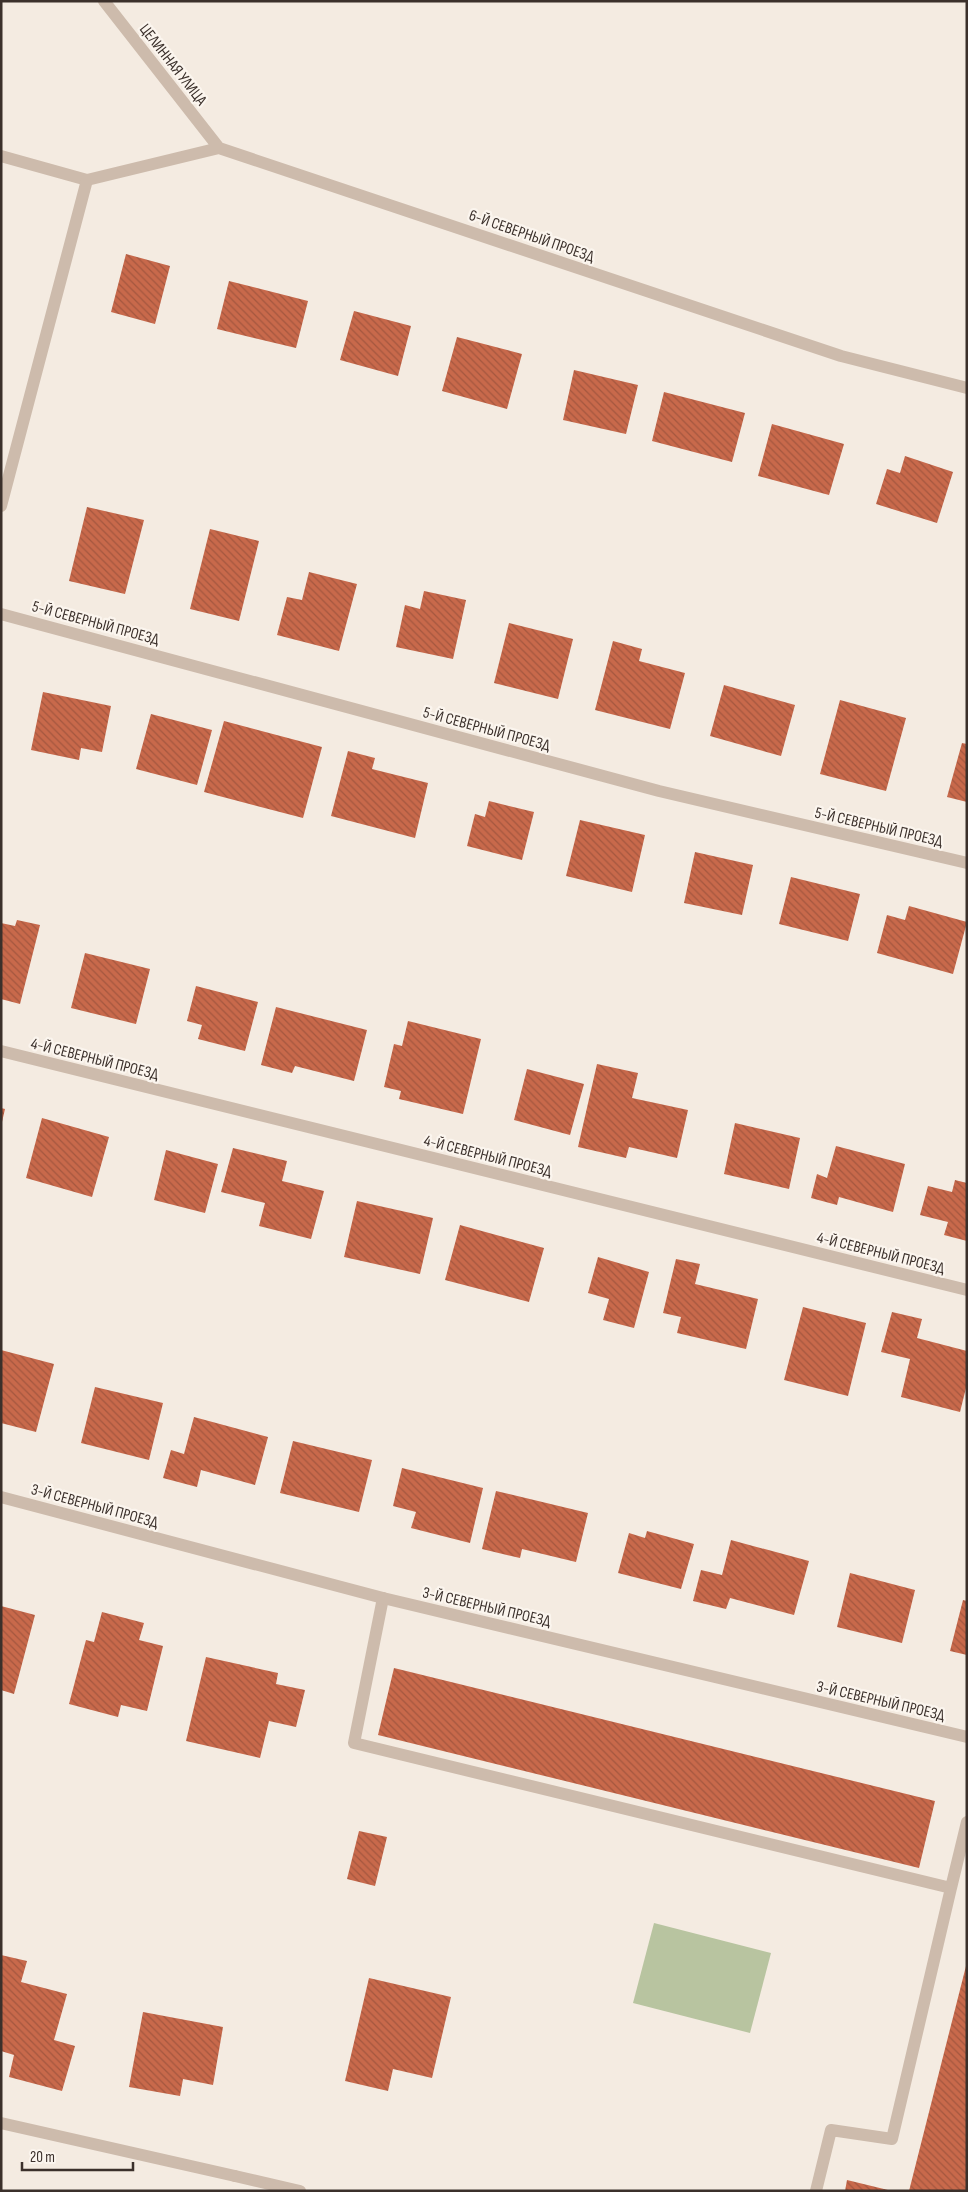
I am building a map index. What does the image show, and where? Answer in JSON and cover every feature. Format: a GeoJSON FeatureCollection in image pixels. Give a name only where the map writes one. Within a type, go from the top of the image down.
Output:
{"type":"FeatureCollection","features":[{"type":"Feature","properties":{"kind":"street","name":"ЦЕЛИННАЯ УЛИЦА"},"geometry":{"type":"LineString","coordinates":[[104,1],[219,148]]}},
{"type":"Feature","properties":{"kind":"street"},"geometry":{"type":"LineString","coordinates":[[1,156],[86,180],[219,148]]}},
{"type":"Feature","properties":{"kind":"street","name":"6-Й СЕВЕРНЫЙ ПРОЕЗД"},"geometry":{"type":"LineString","coordinates":[[219,148],[841,356],[967,388]]}},
{"type":"Feature","properties":{"kind":"street"},"geometry":{"type":"LineString","coordinates":[[1,506],[86,180]]}},
{"type":"Feature","properties":{"kind":"street","name":"5-Й СЕВЕРНЫЙ ПРОЕЗД"},"geometry":{"type":"LineString","coordinates":[[1,614],[660,791],[967,863]]}},
{"type":"Feature","properties":{"kind":"street","name":"4-Й СЕВЕРНЫЙ ПРОЕЗД"},"geometry":{"type":"LineString","coordinates":[[1,1052],[967,1290]]}},
{"type":"Feature","properties":{"kind":"street","name":"3-Й СЕВЕРНЫЙ ПРОЕЗД"},"geometry":{"type":"LineString","coordinates":[[1,1497],[383,1598],[967,1737]]}},
{"type":"Feature","properties":{"kind":"street"},"geometry":{"type":"LineString","coordinates":[[383,1598],[354,1743],[951,1888]]}},
{"type":"Feature","properties":{"kind":"street"},"geometry":{"type":"LineString","coordinates":[[816,2191],[831,2130],[892,2139],[967,1822]]}},
{"type":"Feature","properties":{"kind":"street"},"geometry":{"type":"LineString","coordinates":[[1,2123],[300,2191]]}},
{"type":"Feature","properties":{"kind":"green space"},"geometry":{"type":"Polygon","coordinates":[[[654,1923],[771,1953],[750,2033],[633,2003],[654,1923]]]}},
{"type":"Feature","properties":{"kind":"building"},"geometry":{"type":"Polygon","coordinates":[[[126,254],[170,266],[155,324],[111,312],[126,254]]]}},
{"type":"Feature","properties":{"kind":"building"},"geometry":{"type":"Polygon","coordinates":[[[229,281],[308,301],[296,348],[217,329],[229,281]]]}},
{"type":"Feature","properties":{"kind":"building"},"geometry":{"type":"Polygon","coordinates":[[[354,311],[411,326],[398,376],[340,360],[354,311]]]}},
{"type":"Feature","properties":{"kind":"building"},"geometry":{"type":"Polygon","coordinates":[[[457,337],[522,354],[507,409],[442,391],[457,337]]]}},
{"type":"Feature","properties":{"kind":"building"},"geometry":{"type":"Polygon","coordinates":[[[574,370],[638,385],[626,434],[563,420],[574,370]]]}},
{"type":"Feature","properties":{"kind":"building"},"geometry":{"type":"Polygon","coordinates":[[[664,392],[745,413],[732,462],[652,441],[664,392]]]}},
{"type":"Feature","properties":{"kind":"building"},"geometry":{"type":"Polygon","coordinates":[[[772,424],[844,444],[829,495],[758,476],[772,424]]]}},
{"type":"Feature","properties":{"kind":"building"},"geometry":{"type":"Polygon","coordinates":[[[905,456],[953,472],[937,523],[876,504],[887,469],[900,473],[905,456]]]}},
{"type":"Feature","properties":{"kind":"building"},"geometry":{"type":"Polygon","coordinates":[[[87,507],[144,520],[125,594],[69,581],[87,507]]]}},
{"type":"Feature","properties":{"kind":"building"},"geometry":{"type":"Polygon","coordinates":[[[210,529],[259,541],[239,621],[190,609],[210,529]]]}},
{"type":"Feature","properties":{"kind":"building"},"geometry":{"type":"Polygon","coordinates":[[[309,572],[357,584],[339,651],[277,635],[287,597],[302,600],[309,572]]]}},
{"type":"Feature","properties":{"kind":"building"},"geometry":{"type":"Polygon","coordinates":[[[424,591],[466,600],[453,659],[396,647],[405,605],[420,609],[424,591]]]}},
{"type":"Feature","properties":{"kind":"building"},"geometry":{"type":"Polygon","coordinates":[[[509,623],[573,639],[558,699],[494,683],[509,623]]]}},
{"type":"Feature","properties":{"kind":"building"},"geometry":{"type":"Polygon","coordinates":[[[613,641],[642,649],[639,661],[685,673],[670,729],[595,710],[613,641]]]}},
{"type":"Feature","properties":{"kind":"building"},"geometry":{"type":"Polygon","coordinates":[[[724,685],[795,705],[781,756],[710,736],[724,685]]]}},
{"type":"Feature","properties":{"kind":"building"},"geometry":{"type":"Polygon","coordinates":[[[43,692],[111,706],[102,752],[81,748],[79,760],[31,750],[43,692]]]}},
{"type":"Feature","properties":{"kind":"building"},"geometry":{"type":"Polygon","coordinates":[[[840,700],[906,718],[886,791],[820,774],[840,700]]]}},
{"type":"Feature","properties":{"kind":"building"},"geometry":{"type":"Polygon","coordinates":[[[151,714],[212,730],[197,785],[136,769],[151,714]]]}},
{"type":"Feature","properties":{"kind":"building"},"geometry":{"type":"Polygon","coordinates":[[[224,721],[322,747],[303,818],[204,792],[224,721]]]}},
{"type":"Feature","properties":{"kind":"building"},"geometry":{"type":"Polygon","coordinates":[[[962,743],[967,744],[967,802],[947,797],[962,743]]]}},
{"type":"Feature","properties":{"kind":"building"},"geometry":{"type":"Polygon","coordinates":[[[348,751],[375,758],[372,769],[428,783],[415,838],[331,816],[348,751]]]}},
{"type":"Feature","properties":{"kind":"building"},"geometry":{"type":"Polygon","coordinates":[[[489,801],[534,812],[522,860],[467,846],[475,814],[485,817],[489,801]]]}},
{"type":"Feature","properties":{"kind":"building"},"geometry":{"type":"Polygon","coordinates":[[[580,820],[645,835],[632,892],[566,876],[580,820]]]}},
{"type":"Feature","properties":{"kind":"building"},"geometry":{"type":"Polygon","coordinates":[[[695,852],[753,865],[742,915],[684,903],[695,852]]]}},
{"type":"Feature","properties":{"kind":"building"},"geometry":{"type":"Polygon","coordinates":[[[791,877],[860,894],[848,941],[779,924],[791,877]]]}},
{"type":"Feature","properties":{"kind":"building"},"geometry":{"type":"Polygon","coordinates":[[[909,906],[967,922],[953,974],[877,953],[887,915],[905,920],[909,906]]]}},
{"type":"Feature","properties":{"kind":"building"},"geometry":{"type":"Polygon","coordinates":[[[17,920],[40,925],[20,1004],[1,999],[1,923],[15,926],[17,920]]]}},
{"type":"Feature","properties":{"kind":"building"},"geometry":{"type":"Polygon","coordinates":[[[85,953],[150,969],[136,1024],[71,1008],[85,953]]]}},
{"type":"Feature","properties":{"kind":"building"},"geometry":{"type":"Polygon","coordinates":[[[196,986],[258,1002],[245,1051],[198,1039],[202,1025],[187,1021],[196,986]]]}},
{"type":"Feature","properties":{"kind":"building"},"geometry":{"type":"Polygon","coordinates":[[[276,1007],[367,1030],[354,1081],[295,1066],[292,1073],[261,1065],[276,1007]]]}},
{"type":"Feature","properties":{"kind":"building"},"geometry":{"type":"Polygon","coordinates":[[[408,1021],[481,1039],[463,1114],[399,1099],[401,1091],[384,1087],[394,1044],[402,1046],[408,1021]]]}},
{"type":"Feature","properties":{"kind":"building"},"geometry":{"type":"Polygon","coordinates":[[[597,1064],[638,1073],[632,1098],[688,1110],[677,1158],[629,1147],[626,1158],[578,1147],[597,1064]]]}},
{"type":"Feature","properties":{"kind":"building"},"geometry":{"type":"Polygon","coordinates":[[[527,1069],[584,1084],[570,1135],[514,1120],[527,1069]]]}},
{"type":"Feature","properties":{"kind":"building"},"geometry":{"type":"Polygon","coordinates":[[[1,1108],[5,1109],[2,1122],[1,1122],[1,1108]]]}},
{"type":"Feature","properties":{"kind":"building"},"geometry":{"type":"Polygon","coordinates":[[[42,1118],[109,1137],[92,1197],[26,1178],[42,1118]]]}},
{"type":"Feature","properties":{"kind":"building"},"geometry":{"type":"Polygon","coordinates":[[[735,1123],[800,1138],[789,1189],[724,1174],[735,1123]]]}},
{"type":"Feature","properties":{"kind":"building"},"geometry":{"type":"Polygon","coordinates":[[[836,1146],[905,1164],[893,1212],[839,1197],[837,1205],[811,1198],[817,1174],[827,1178],[836,1146]]]}},
{"type":"Feature","properties":{"kind":"building"},"geometry":{"type":"Polygon","coordinates":[[[233,1148],[287,1161],[282,1181],[324,1191],[311,1239],[259,1226],[265,1203],[221,1192],[233,1148]]]}},
{"type":"Feature","properties":{"kind":"building"},"geometry":{"type":"Polygon","coordinates":[[[166,1150],[218,1164],[205,1213],[154,1200],[166,1150]]]}},
{"type":"Feature","properties":{"kind":"building"},"geometry":{"type":"Polygon","coordinates":[[[955,1180],[967,1183],[967,1241],[944,1235],[948,1222],[920,1215],[928,1186],[952,1192],[955,1180]]]}},
{"type":"Feature","properties":{"kind":"building"},"geometry":{"type":"Polygon","coordinates":[[[357,1201],[433,1218],[420,1274],[344,1257],[357,1201]]]}},
{"type":"Feature","properties":{"kind":"building"},"geometry":{"type":"Polygon","coordinates":[[[460,1225],[544,1248],[529,1302],[445,1280],[460,1225]]]}},
{"type":"Feature","properties":{"kind":"building"},"geometry":{"type":"Polygon","coordinates":[[[598,1257],[649,1272],[634,1328],[603,1320],[609,1299],[588,1293],[598,1257]]]}},
{"type":"Feature","properties":{"kind":"building"},"geometry":{"type":"Polygon","coordinates":[[[676,1259],[700,1264],[695,1284],[758,1299],[746,1349],[677,1333],[681,1317],[663,1313],[676,1259]]]}},
{"type":"Feature","properties":{"kind":"building"},"geometry":{"type":"Polygon","coordinates":[[[803,1307],[866,1323],[848,1396],[784,1380],[803,1307]]]}},
{"type":"Feature","properties":{"kind":"building"},"geometry":{"type":"Polygon","coordinates":[[[892,1312],[922,1319],[917,1338],[967,1351],[967,1384],[960,1412],[901,1397],[910,1359],[881,1352],[892,1312]]]}},
{"type":"Feature","properties":{"kind":"building"},"geometry":{"type":"Polygon","coordinates":[[[1,1350],[54,1364],[36,1432],[1,1423],[1,1350]]]}},
{"type":"Feature","properties":{"kind":"building"},"geometry":{"type":"Polygon","coordinates":[[[95,1387],[163,1403],[149,1460],[81,1443],[95,1387]]]}},
{"type":"Feature","properties":{"kind":"building"},"geometry":{"type":"Polygon","coordinates":[[[194,1417],[268,1437],[255,1485],[201,1470],[197,1487],[163,1478],[171,1450],[184,1454],[194,1417]]]}},
{"type":"Feature","properties":{"kind":"building"},"geometry":{"type":"Polygon","coordinates":[[[293,1441],[372,1460],[359,1512],[280,1493],[293,1441]]]}},
{"type":"Feature","properties":{"kind":"building"},"geometry":{"type":"Polygon","coordinates":[[[402,1468],[483,1488],[470,1543],[411,1528],[416,1512],[393,1506],[402,1468]]]}},
{"type":"Feature","properties":{"kind":"building"},"geometry":{"type":"Polygon","coordinates":[[[496,1491],[588,1513],[576,1562],[522,1549],[520,1558],[482,1549],[496,1491]]]}},
{"type":"Feature","properties":{"kind":"building"},"geometry":{"type":"Polygon","coordinates":[[[647,1531],[694,1544],[681,1589],[618,1573],[629,1533],[645,1538],[647,1531]]]}},
{"type":"Feature","properties":{"kind":"building"},"geometry":{"type":"Polygon","coordinates":[[[731,1540],[809,1561],[794,1615],[730,1598],[726,1609],[693,1601],[701,1570],[722,1575],[731,1540]]]}},
{"type":"Feature","properties":{"kind":"building"},"geometry":{"type":"Polygon","coordinates":[[[850,1573],[915,1590],[902,1643],[837,1627],[850,1573]]]}},
{"type":"Feature","properties":{"kind":"building"},"geometry":{"type":"Polygon","coordinates":[[[963,1600],[967,1601],[967,1655],[950,1651],[963,1600]]]}},
{"type":"Feature","properties":{"kind":"building"},"geometry":{"type":"Polygon","coordinates":[[[1,1606],[35,1615],[14,1694],[1,1690],[1,1606]]]}},
{"type":"Feature","properties":{"kind":"building"},"geometry":{"type":"Polygon","coordinates":[[[102,1612],[144,1623],[139,1640],[163,1646],[147,1711],[121,1705],[118,1717],[69,1704],[86,1640],[94,1642],[102,1612]]]}},
{"type":"Feature","properties":{"kind":"building"},"geometry":{"type":"Polygon","coordinates":[[[206,1657],[278,1673],[276,1684],[305,1690],[296,1727],[269,1721],[260,1758],[186,1741],[206,1657]]]}},
{"type":"Feature","properties":{"kind":"building"},"geometry":{"type":"Polygon","coordinates":[[[394,1668],[935,1801],[919,1868],[378,1735],[394,1668]]]}},
{"type":"Feature","properties":{"kind":"building"},"geometry":{"type":"Polygon","coordinates":[[[359,1831],[387,1837],[375,1886],[347,1879],[359,1831]]]}},
{"type":"Feature","properties":{"kind":"building"},"geometry":{"type":"Polygon","coordinates":[[[1,1955],[27,1961],[21,1982],[67,1994],[54,2040],[75,2046],[62,2091],[9,2077],[14,2055],[1,2051],[1,1955]]]}},
{"type":"Feature","properties":{"kind":"building"},"geometry":{"type":"Polygon","coordinates":[[[966,1966],[967,2191],[909,2191],[966,1966]]]}},
{"type":"Feature","properties":{"kind":"building"},"geometry":{"type":"Polygon","coordinates":[[[369,1978],[451,1997],[432,2078],[393,2069],[388,2091],[345,2081],[369,1978]]]}},
{"type":"Feature","properties":{"kind":"building"},"geometry":{"type":"Polygon","coordinates":[[[143,2012],[223,2027],[213,2085],[183,2079],[180,2096],[129,2087],[143,2012]]]}},
{"type":"Feature","properties":{"kind":"building"},"geometry":{"type":"Polygon","coordinates":[[[847,2180],[888,2190],[888,2191],[845,2191],[847,2180]]]}}]}
